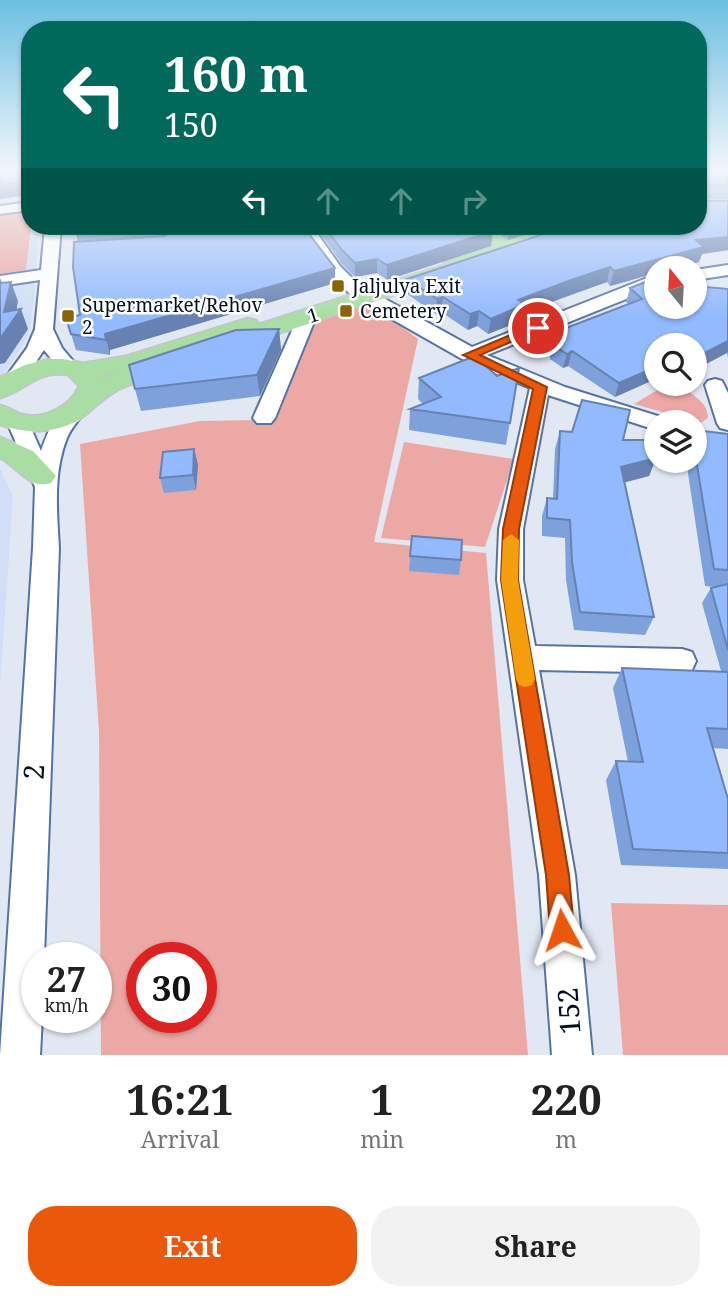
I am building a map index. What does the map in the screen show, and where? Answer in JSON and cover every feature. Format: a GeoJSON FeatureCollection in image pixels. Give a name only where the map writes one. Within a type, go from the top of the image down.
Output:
{"type":"FeatureCollection","features":[{"type":"Feature","properties":{"kind":"main road","name":"1"},"geometry":{"type":"LineString","coordinates":[[505,235],[490,237],[361,293],[306,317],[127,377],[82,404],[42,422],[5,407],[49,367],[74,370],[130,363],[361,293],[536,235]]}},
{"type":"Feature","properties":{"kind":"main road"},"geometry":{"type":"LineString","coordinates":[[74,370],[90,380],[92,386],[82,404]]}},
{"type":"Feature","properties":{"kind":"main road"},"geometry":{"type":"LineString","coordinates":[[5,407],[23,458],[43,482]]}},
{"type":"Feature","properties":{"kind":"street"},"geometry":{"type":"LineString","coordinates":[[5,407],[44,329],[49,274],[58,251],[55,235]]}},
{"type":"Feature","properties":{"kind":"street"},"geometry":{"type":"LineString","coordinates":[[311,235],[338,273],[361,293],[469,355],[540,387],[644,420]]}},
{"type":"Feature","properties":{"kind":"street"},"geometry":{"type":"LineString","coordinates":[[707,273],[728,270]]}},
{"type":"Feature","properties":{"kind":"street"},"geometry":{"type":"LineString","coordinates":[[0,281],[49,274]]}},
{"type":"Feature","properties":{"kind":"street"},"geometry":{"type":"LineString","coordinates":[[469,355],[644,286]]}},
{"type":"Feature","properties":{"kind":"street"},"geometry":{"type":"LineString","coordinates":[[264,418],[306,317]]}},
{"type":"Feature","properties":{"kind":"street"},"geometry":{"type":"LineString","coordinates":[[44,329],[53,350],[74,370]]}},
{"type":"Feature","properties":{"kind":"street"},"geometry":{"type":"LineString","coordinates":[[715,385],[724,434]]}},
{"type":"Feature","properties":{"kind":"street","name":"152"},"geometry":{"type":"LineString","coordinates":[[540,387],[511,529],[510,580],[557,875],[572,1055]]}},
{"type":"Feature","properties":{"kind":"street","name":"2"},"geometry":{"type":"LineString","coordinates":[[20,1055],[46,548],[43,482],[66,418],[82,404]]}},
{"type":"Feature","properties":{"kind":"street"},"geometry":{"type":"LineString","coordinates":[[522,658],[682,661]]}},
{"type":"Feature","properties":{"kind":"shaded area"},"geometry":{"type":"Polygon","coordinates":[[[0,219],[21,219],[21,235],[38,235],[34,301],[28,337],[6,371],[0,375],[0,219]]]}},
{"type":"Feature","properties":{"kind":"shaded area"},"geometry":{"type":"Polygon","coordinates":[[[0,219],[21,219],[21,235],[30,235],[26,270],[0,274],[0,219]]]}},
{"type":"Feature","properties":{"kind":"shaded area"},"geometry":{"type":"Polygon","coordinates":[[[368,302],[418,339],[374,542],[486,553],[528,1055],[101,1055],[101,1033],[112,1033],[112,942],[100,942],[99,732],[80,444],[200,421],[257,420],[313,320],[368,302]]]}},
{"type":"Feature","properties":{"kind":"shaded area"},"geometry":{"type":"Polygon","coordinates":[[[647,396],[694,396],[706,410],[655,410],[634,404],[647,396]]]}},
{"type":"Feature","properties":{"kind":"shaded area"},"geometry":{"type":"Polygon","coordinates":[[[404,442],[514,459],[485,547],[381,538],[404,442]]]}},
{"type":"Feature","properties":{"kind":"shaded area"},"geometry":{"type":"Polygon","coordinates":[[[0,468],[13,497],[0,686],[0,468]]]}},
{"type":"Feature","properties":{"kind":"shaded area"},"geometry":{"type":"Polygon","coordinates":[[[611,903],[728,905],[728,1055],[623,1055],[611,903]]]}},
{"type":"Feature","properties":{"kind":"building"},"geometry":{"type":"Polygon","coordinates":[[[707,219],[728,219],[728,237],[696,240],[704,247],[670,256],[644,256],[644,263],[614,271],[610,267],[571,280],[518,300],[525,304],[491,319],[479,311],[470,314],[443,297],[437,299],[407,279],[541,235],[707,235],[707,219]]]}},
{"type":"Feature","properties":{"kind":"building"},"geometry":{"type":"Polygon","coordinates":[[[310,235],[335,268],[105,334],[106,340],[71,334],[66,318],[80,315],[73,267],[74,242],[165,236],[310,235]]]}},
{"type":"Feature","properties":{"kind":"building"},"geometry":{"type":"Polygon","coordinates":[[[331,235],[481,235],[387,265],[377,259],[355,263],[331,235]]]}},
{"type":"Feature","properties":{"kind":"building"},"geometry":{"type":"Polygon","coordinates":[[[11,282],[4,312],[21,309],[0,339],[0,283],[11,282]]]}},
{"type":"Feature","properties":{"kind":"building"},"geometry":{"type":"Polygon","coordinates":[[[644,282],[644,319],[707,319],[707,287],[728,289],[728,341],[707,352],[707,333],[644,333],[644,372],[619,383],[572,351],[567,354],[553,345],[553,333],[642,299],[630,288],[644,282]]]}},
{"type":"Feature","properties":{"kind":"building"},"geometry":{"type":"Polygon","coordinates":[[[279,329],[257,375],[135,389],[129,365],[236,330],[279,329]]]}},
{"type":"Feature","properties":{"kind":"building"},"geometry":{"type":"Polygon","coordinates":[[[475,356],[497,376],[519,368],[510,423],[410,409],[441,397],[419,378],[475,356]]]}},
{"type":"Feature","properties":{"kind":"building"},"geometry":{"type":"Polygon","coordinates":[[[582,400],[630,410],[623,440],[644,440],[644,461],[621,467],[654,617],[580,612],[572,562],[570,520],[547,518],[547,498],[557,499],[560,431],[572,432],[582,400]]]}},
{"type":"Feature","properties":{"kind":"building"},"geometry":{"type":"Polygon","coordinates":[[[707,431],[728,434],[728,570],[714,569],[698,473],[707,473],[707,431]]]}},
{"type":"Feature","properties":{"kind":"building"},"geometry":{"type":"Polygon","coordinates":[[[194,449],[193,475],[160,478],[163,452],[194,449]]]}},
{"type":"Feature","properties":{"kind":"building"},"geometry":{"type":"Polygon","coordinates":[[[412,536],[462,540],[461,560],[410,556],[412,536]]]}},
{"type":"Feature","properties":{"kind":"building"},"geometry":{"type":"Polygon","coordinates":[[[728,584],[728,650],[711,588],[728,584]]]}},
{"type":"Feature","properties":{"kind":"building"},"geometry":{"type":"Polygon","coordinates":[[[622,668],[728,672],[728,729],[707,728],[728,799],[728,853],[633,849],[616,761],[643,762],[622,668]]]}},
{"type":"Feature","properties":{"kind":"slow traffic"},"geometry":{"type":"LineString","coordinates":[[511,540],[510,580],[525,679]]}},
{"type":"Feature","properties":{"kind":"place","name":"Jaljulya Exit"},"geometry":{"type":"Point","coordinates":[338,286]}},
{"type":"Feature","properties":{"kind":"place","name":"Cemetery"},"geometry":{"type":"Point","coordinates":[346,311]}},
{"type":"Feature","properties":{"kind":"place","name":"Supermarket/Rehov 2"},"geometry":{"type":"Point","coordinates":[68,316]}},
{"type":"Feature","properties":{"kind":"route"},"geometry":{"type":"LineString","coordinates":[[538,328],[469,355],[540,387],[511,529],[510,580],[557,875],[562,930]]}}]}
